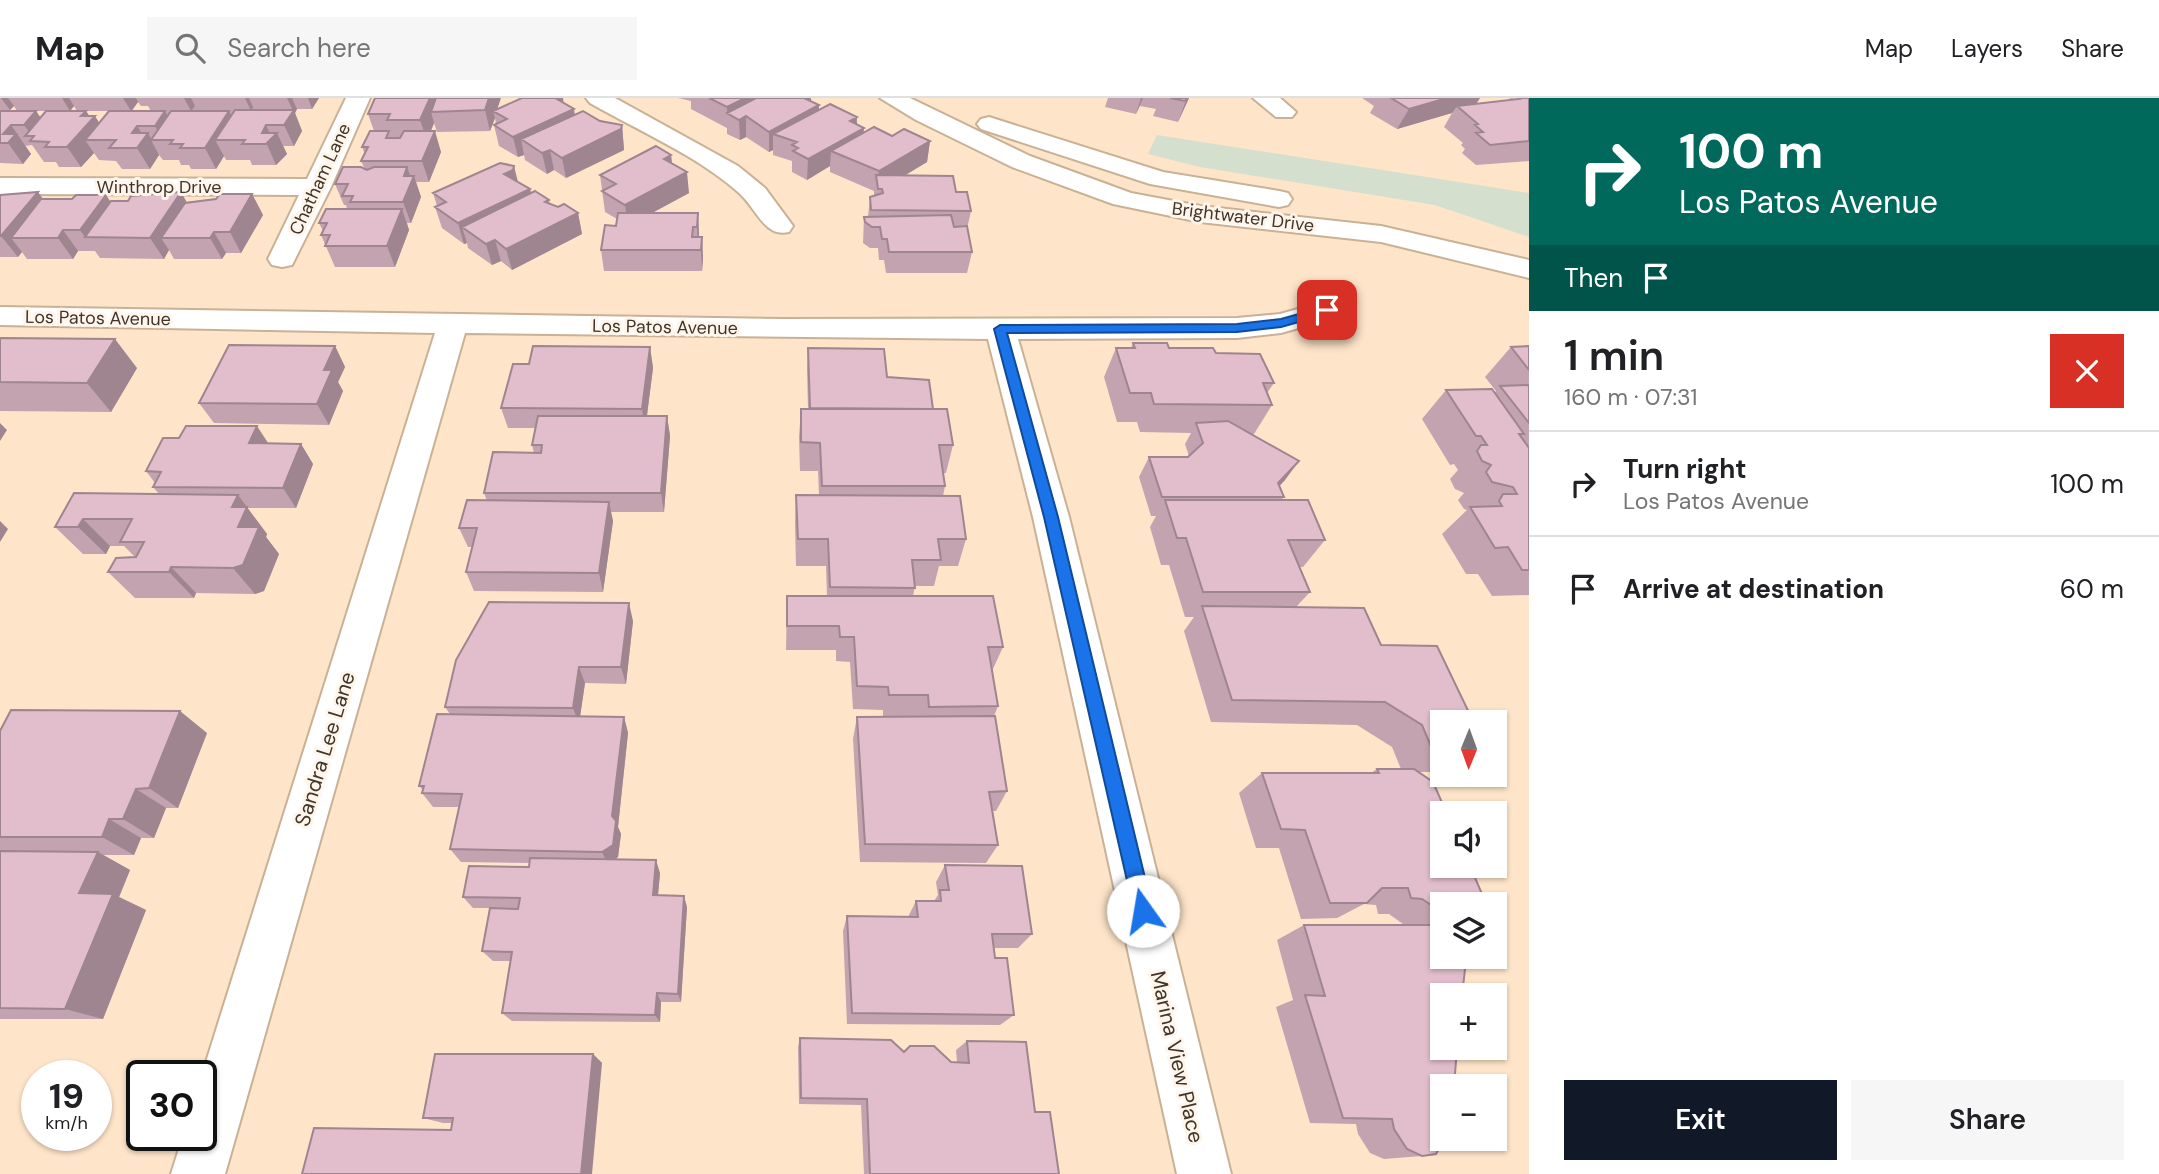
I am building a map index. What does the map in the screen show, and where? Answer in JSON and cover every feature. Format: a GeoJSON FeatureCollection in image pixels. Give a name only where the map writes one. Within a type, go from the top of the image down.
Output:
{"type":"FeatureCollection","features":[{"type":"Feature","properties":{"kind":"street","name":"Chatham Lane"},"geometry":{"type":"LineString","coordinates":[[282,259],[358,98]]}},
{"type":"Feature","properties":{"kind":"street"},"geometry":{"type":"LineString","coordinates":[[598,98],[729,171],[756,194],[780,226]]}},
{"type":"Feature","properties":{"kind":"street","name":"Brightwater Drive"},"geometry":{"type":"LineString","coordinates":[[892,98],[1047,174],[1112,195],[1198,215],[1368,232],[1439,245],[1529,268]]}},
{"type":"Feature","properties":{"kind":"street","name":"Brightwater Drive"},"geometry":{"type":"LineString","coordinates":[[907,98],[1159,179],[1344,208],[1427,226],[1529,268]]}},
{"type":"Feature","properties":{"kind":"street","name":"Winthrop Drive"},"geometry":{"type":"LineString","coordinates":[[0,186],[318,187]]}},
{"type":"Feature","properties":{"kind":"street","name":"Los Patos Avenue"},"geometry":{"type":"LineString","coordinates":[[0,316],[782,330],[1237,328],[1281,323],[1327,310]]}},
{"type":"Feature","properties":{"kind":"street","name":"Sandra Lee Lane"},"geometry":{"type":"LineString","coordinates":[[198,1174],[453,324]]}},
{"type":"Feature","properties":{"kind":"street","name":"Marina View Place"},"geometry":{"type":"LineString","coordinates":[[1000,329],[1051,517],[1204,1174]]}},
{"type":"Feature","properties":{"kind":"green space"},"geometry":{"type":"Polygon","coordinates":[[[1157,135],[1529,193],[1529,237],[1435,205],[1200,167],[1148,154],[1157,135]]]}},
{"type":"Feature","properties":{"kind":"building"},"geometry":{"type":"Polygon","coordinates":[[[375,98],[430,98],[420,120],[387,120],[390,114],[368,114],[375,98]]]}},
{"type":"Feature","properties":{"kind":"building"},"geometry":{"type":"Polygon","coordinates":[[[436,98],[489,98],[485,110],[431,112],[436,98]]]}},
{"type":"Feature","properties":{"kind":"building"},"geometry":{"type":"Polygon","coordinates":[[[522,98],[555,98],[574,109],[513,137],[494,125],[507,119],[493,111],[522,98]]]}},
{"type":"Feature","properties":{"kind":"building"},"geometry":{"type":"Polygon","coordinates":[[[709,98],[745,98],[727,107],[709,98]]]}},
{"type":"Feature","properties":{"kind":"building"},"geometry":{"type":"Polygon","coordinates":[[[756,98],[804,98],[819,105],[769,132],[746,116],[739,120],[727,113],[756,98]]]}},
{"type":"Feature","properties":{"kind":"building"},"geometry":{"type":"Polygon","coordinates":[[[1391,98],[1447,98],[1409,109],[1391,98]]]}},
{"type":"Feature","properties":{"kind":"building"},"geometry":{"type":"Polygon","coordinates":[[[1517,98],[1529,98],[1529,141],[1490,145],[1476,133],[1483,132],[1475,125],[1478,124],[1457,106],[1519,99],[1517,98]]]}},
{"type":"Feature","properties":{"kind":"building"},"geometry":{"type":"Polygon","coordinates":[[[830,104],[857,117],[850,121],[864,128],[808,159],[793,151],[798,148],[792,145],[797,142],[773,134],[830,104]]]}},
{"type":"Feature","properties":{"kind":"building"},"geometry":{"type":"Polygon","coordinates":[[[235,110],[294,110],[284,125],[266,125],[262,133],[277,133],[266,144],[242,144],[245,140],[215,140],[235,110]]]}},
{"type":"Feature","properties":{"kind":"building"},"geometry":{"type":"Polygon","coordinates":[[[0,111],[36,111],[24,125],[11,125],[3,134],[16,134],[8,143],[0,143],[0,111]]]}},
{"type":"Feature","properties":{"kind":"building"},"geometry":{"type":"Polygon","coordinates":[[[46,111],[86,111],[81,116],[95,116],[67,147],[45,147],[49,142],[30,141],[34,136],[25,136],[46,111]]]}},
{"type":"Feature","properties":{"kind":"building"},"geometry":{"type":"Polygon","coordinates":[[[109,111],[165,111],[155,126],[137,126],[132,133],[148,133],[137,148],[109,148],[116,140],[85,140],[109,111]]]}},
{"type":"Feature","properties":{"kind":"building"},"geometry":{"type":"Polygon","coordinates":[[[171,111],[229,111],[205,148],[180,148],[183,144],[170,144],[173,140],[151,140],[171,111]]]}},
{"type":"Feature","properties":{"kind":"building"},"geometry":{"type":"Polygon","coordinates":[[[583,111],[600,121],[622,125],[621,129],[562,158],[550,150],[542,153],[521,139],[583,111]]]}},
{"type":"Feature","properties":{"kind":"building"},"geometry":{"type":"Polygon","coordinates":[[[874,127],[892,136],[904,129],[930,141],[879,171],[831,151],[874,127]]]}},
{"type":"Feature","properties":{"kind":"building"},"geometry":{"type":"Polygon","coordinates":[[[370,131],[389,131],[386,138],[400,138],[404,131],[435,131],[422,161],[361,161],[368,147],[362,147],[370,131]]]}},
{"type":"Feature","properties":{"kind":"building"},"geometry":{"type":"Polygon","coordinates":[[[656,146],[671,155],[664,159],[687,172],[625,205],[602,191],[616,184],[600,175],[656,146]]]}},
{"type":"Feature","properties":{"kind":"building"},"geometry":{"type":"Polygon","coordinates":[[[500,163],[514,166],[513,170],[504,174],[530,189],[458,223],[435,207],[446,202],[433,193],[500,163]]]}},
{"type":"Feature","properties":{"kind":"building"},"geometry":{"type":"Polygon","coordinates":[[[343,167],[361,167],[367,170],[374,167],[407,167],[404,176],[414,176],[403,202],[350,202],[353,196],[342,196],[348,184],[335,184],[343,167]]]}},
{"type":"Feature","properties":{"kind":"building"},"geometry":{"type":"Polygon","coordinates":[[[876,175],[953,176],[956,192],[967,192],[971,211],[871,210],[870,197],[883,193],[882,189],[878,189],[876,175]]]}},
{"type":"Feature","properties":{"kind":"building"},"geometry":{"type":"Polygon","coordinates":[[[535,191],[549,200],[545,202],[558,207],[564,204],[578,213],[506,249],[495,240],[486,244],[462,227],[535,191]]]}},
{"type":"Feature","properties":{"kind":"building"},"geometry":{"type":"Polygon","coordinates":[[[38,192],[1,236],[0,236],[0,195],[38,192]]]}},
{"type":"Feature","properties":{"kind":"building"},"geometry":{"type":"Polygon","coordinates":[[[181,192],[150,238],[85,237],[111,201],[128,201],[131,196],[181,192]]]}},
{"type":"Feature","properties":{"kind":"building"},"geometry":{"type":"Polygon","coordinates":[[[220,194],[252,194],[230,232],[214,232],[210,238],[161,238],[185,203],[216,199],[220,194]]]}},
{"type":"Feature","properties":{"kind":"building"},"geometry":{"type":"Polygon","coordinates":[[[76,195],[106,195],[80,230],[63,230],[58,238],[11,238],[41,199],[72,199],[76,195]]]}},
{"type":"Feature","properties":{"kind":"building"},"geometry":{"type":"Polygon","coordinates":[[[326,209],[402,209],[387,246],[325,246],[330,235],[321,235],[327,223],[319,223],[326,209]]]}},
{"type":"Feature","properties":{"kind":"building"},"geometry":{"type":"Polygon","coordinates":[[[618,213],[698,213],[697,227],[693,227],[692,237],[702,237],[701,250],[601,250],[605,225],[616,226],[618,213]]]}},
{"type":"Feature","properties":{"kind":"building"},"geometry":{"type":"Polygon","coordinates":[[[951,215],[954,227],[967,226],[972,252],[889,252],[887,239],[882,239],[880,227],[872,227],[865,222],[864,217],[951,215]]]}},
{"type":"Feature","properties":{"kind":"building"},"geometry":{"type":"Polygon","coordinates":[[[0,338],[115,339],[87,383],[0,382],[0,338]]]}},
{"type":"Feature","properties":{"kind":"building"},"geometry":{"type":"Polygon","coordinates":[[[1133,343],[1167,343],[1169,348],[1213,348],[1216,353],[1260,354],[1274,383],[1263,383],[1272,405],[1154,404],[1151,393],[1130,393],[1116,348],[1135,348],[1133,343]]]}},
{"type":"Feature","properties":{"kind":"building"},"geometry":{"type":"Polygon","coordinates":[[[229,345],[335,346],[324,370],[332,370],[317,404],[199,403],[229,345]]]}},
{"type":"Feature","properties":{"kind":"building"},"geometry":{"type":"Polygon","coordinates":[[[533,346],[650,347],[642,409],[501,408],[513,364],[529,364],[533,346]]]}},
{"type":"Feature","properties":{"kind":"building"},"geometry":{"type":"Polygon","coordinates":[[[1529,346],[1529,370],[1511,347],[1529,346]]]}},
{"type":"Feature","properties":{"kind":"building"},"geometry":{"type":"Polygon","coordinates":[[[808,348],[884,349],[887,377],[929,380],[933,409],[810,408],[808,348]]]}},
{"type":"Feature","properties":{"kind":"building"},"geometry":{"type":"Polygon","coordinates":[[[1529,385],[1529,423],[1500,386],[1529,385]]]}},
{"type":"Feature","properties":{"kind":"building"},"geometry":{"type":"Polygon","coordinates":[[[1492,389],[1524,434],[1519,434],[1529,448],[1529,570],[1522,570],[1508,547],[1495,548],[1470,507],[1502,506],[1499,501],[1503,494],[1517,494],[1513,487],[1492,482],[1486,472],[1491,465],[1482,461],[1477,451],[1481,445],[1487,445],[1481,436],[1476,436],[1446,390],[1492,389]]]}},
{"type":"Feature","properties":{"kind":"building"},"geometry":{"type":"Polygon","coordinates":[[[801,409],[947,409],[953,445],[939,445],[945,486],[822,486],[820,443],[801,442],[801,409]]]}},
{"type":"Feature","properties":{"kind":"building"},"geometry":{"type":"Polygon","coordinates":[[[538,416],[667,416],[661,493],[484,493],[493,452],[541,453],[542,445],[532,445],[538,416]]]}},
{"type":"Feature","properties":{"kind":"building"},"geometry":{"type":"Polygon","coordinates":[[[1228,421],[1299,461],[1278,483],[1284,497],[1162,497],[1149,457],[1188,457],[1203,443],[1196,423],[1228,421]]]}},
{"type":"Feature","properties":{"kind":"building"},"geometry":{"type":"Polygon","coordinates":[[[186,426],[257,426],[249,443],[301,444],[283,488],[153,487],[161,472],[146,471],[163,438],[179,438],[186,426]]]}},
{"type":"Feature","properties":{"kind":"building"},"geometry":{"type":"Polygon","coordinates":[[[74,493],[238,495],[232,507],[247,507],[238,527],[259,527],[243,565],[233,568],[171,567],[169,572],[108,572],[116,558],[136,557],[144,542],[120,542],[132,519],[83,519],[78,527],[55,527],[74,493]]]}},
{"type":"Feature","properties":{"kind":"building"},"geometry":{"type":"Polygon","coordinates":[[[796,495],[960,496],[966,539],[938,539],[941,560],[912,560],[915,588],[830,587],[828,539],[798,539],[796,495]]]}},
{"type":"Feature","properties":{"kind":"building"},"geometry":{"type":"Polygon","coordinates":[[[467,500],[609,502],[599,573],[466,572],[477,528],[459,528],[467,500]]]}},
{"type":"Feature","properties":{"kind":"building"},"geometry":{"type":"Polygon","coordinates":[[[1165,500],[1308,500],[1325,540],[1288,540],[1310,592],[1203,592],[1186,538],[1177,538],[1165,500]]]}},
{"type":"Feature","properties":{"kind":"building"},"geometry":{"type":"Polygon","coordinates":[[[787,596],[993,596],[1003,647],[988,647],[998,706],[929,707],[928,695],[889,695],[888,687],[857,686],[854,637],[840,637],[839,626],[787,626],[787,596]]]}},
{"type":"Feature","properties":{"kind":"building"},"geometry":{"type":"Polygon","coordinates":[[[489,602],[629,603],[621,667],[579,667],[573,708],[445,707],[456,660],[489,602]]]}},
{"type":"Feature","properties":{"kind":"building"},"geometry":{"type":"Polygon","coordinates":[[[1202,606],[1364,608],[1381,645],[1437,646],[1468,710],[1430,710],[1430,744],[1422,725],[1385,702],[1232,700],[1202,606]]]}},
{"type":"Feature","properties":{"kind":"building"},"geometry":{"type":"Polygon","coordinates":[[[11,710],[180,711],[149,788],[136,789],[123,819],[109,819],[102,837],[0,837],[0,731],[11,710]]]}},
{"type":"Feature","properties":{"kind":"building"},"geometry":{"type":"Polygon","coordinates":[[[437,714],[624,717],[612,816],[616,821],[613,845],[602,852],[450,849],[462,794],[422,793],[424,786],[419,786],[437,714]]]}},
{"type":"Feature","properties":{"kind":"building"},"geometry":{"type":"Polygon","coordinates":[[[995,716],[1007,791],[989,792],[998,845],[865,844],[857,717],[995,716]]]}},
{"type":"Feature","properties":{"kind":"building"},"geometry":{"type":"Polygon","coordinates":[[[1377,769],[1414,769],[1430,780],[1430,788],[1436,788],[1441,801],[1430,801],[1430,878],[1475,878],[1481,892],[1430,892],[1430,904],[1422,899],[1411,898],[1408,888],[1382,888],[1367,903],[1330,903],[1305,830],[1281,829],[1262,773],[1379,773],[1377,769]]]}},
{"type":"Feature","properties":{"kind":"building"},"geometry":{"type":"Polygon","coordinates":[[[0,851],[98,852],[79,893],[113,894],[65,1009],[0,1008],[0,851]]]}},
{"type":"Feature","properties":{"kind":"building"},"geometry":{"type":"Polygon","coordinates":[[[530,858],[656,860],[653,895],[684,896],[678,994],[657,993],[655,1015],[502,1013],[512,952],[482,951],[490,908],[518,909],[520,898],[463,897],[469,866],[529,867],[530,858]]]}},
{"type":"Feature","properties":{"kind":"building"},"geometry":{"type":"Polygon","coordinates":[[[945,865],[1022,866],[1032,934],[992,934],[995,958],[1007,958],[1014,1015],[852,1013],[847,916],[918,917],[916,901],[941,901],[940,890],[949,890],[945,865]]]}},
{"type":"Feature","properties":{"kind":"building"},"geometry":{"type":"Polygon","coordinates":[[[1304,925],[1430,925],[1430,969],[1465,969],[1463,983],[1430,983],[1430,1060],[1456,1060],[1455,1074],[1430,1074],[1430,1151],[1438,1151],[1436,1154],[1422,1156],[1407,1149],[1394,1129],[1392,1119],[1343,1118],[1305,995],[1325,996],[1304,925]]]}},
{"type":"Feature","properties":{"kind":"building"},"geometry":{"type":"Polygon","coordinates":[[[800,1038],[891,1040],[904,1052],[910,1046],[934,1046],[951,1062],[969,1063],[967,1041],[1026,1042],[1035,1112],[1050,1112],[1059,1174],[870,1174],[867,1099],[801,1098],[800,1038]]]}},
{"type":"Feature","properties":{"kind":"building"},"geometry":{"type":"Polygon","coordinates":[[[435,1054],[593,1054],[581,1174],[302,1174],[314,1128],[451,1130],[453,1118],[423,1118],[435,1054]]]}},
{"type":"Feature","properties":{"kind":"route"},"geometry":{"type":"LineString","coordinates":[[1143,911],[1051,517],[1000,329],[1237,328],[1281,323],[1327,310]]}}]}
